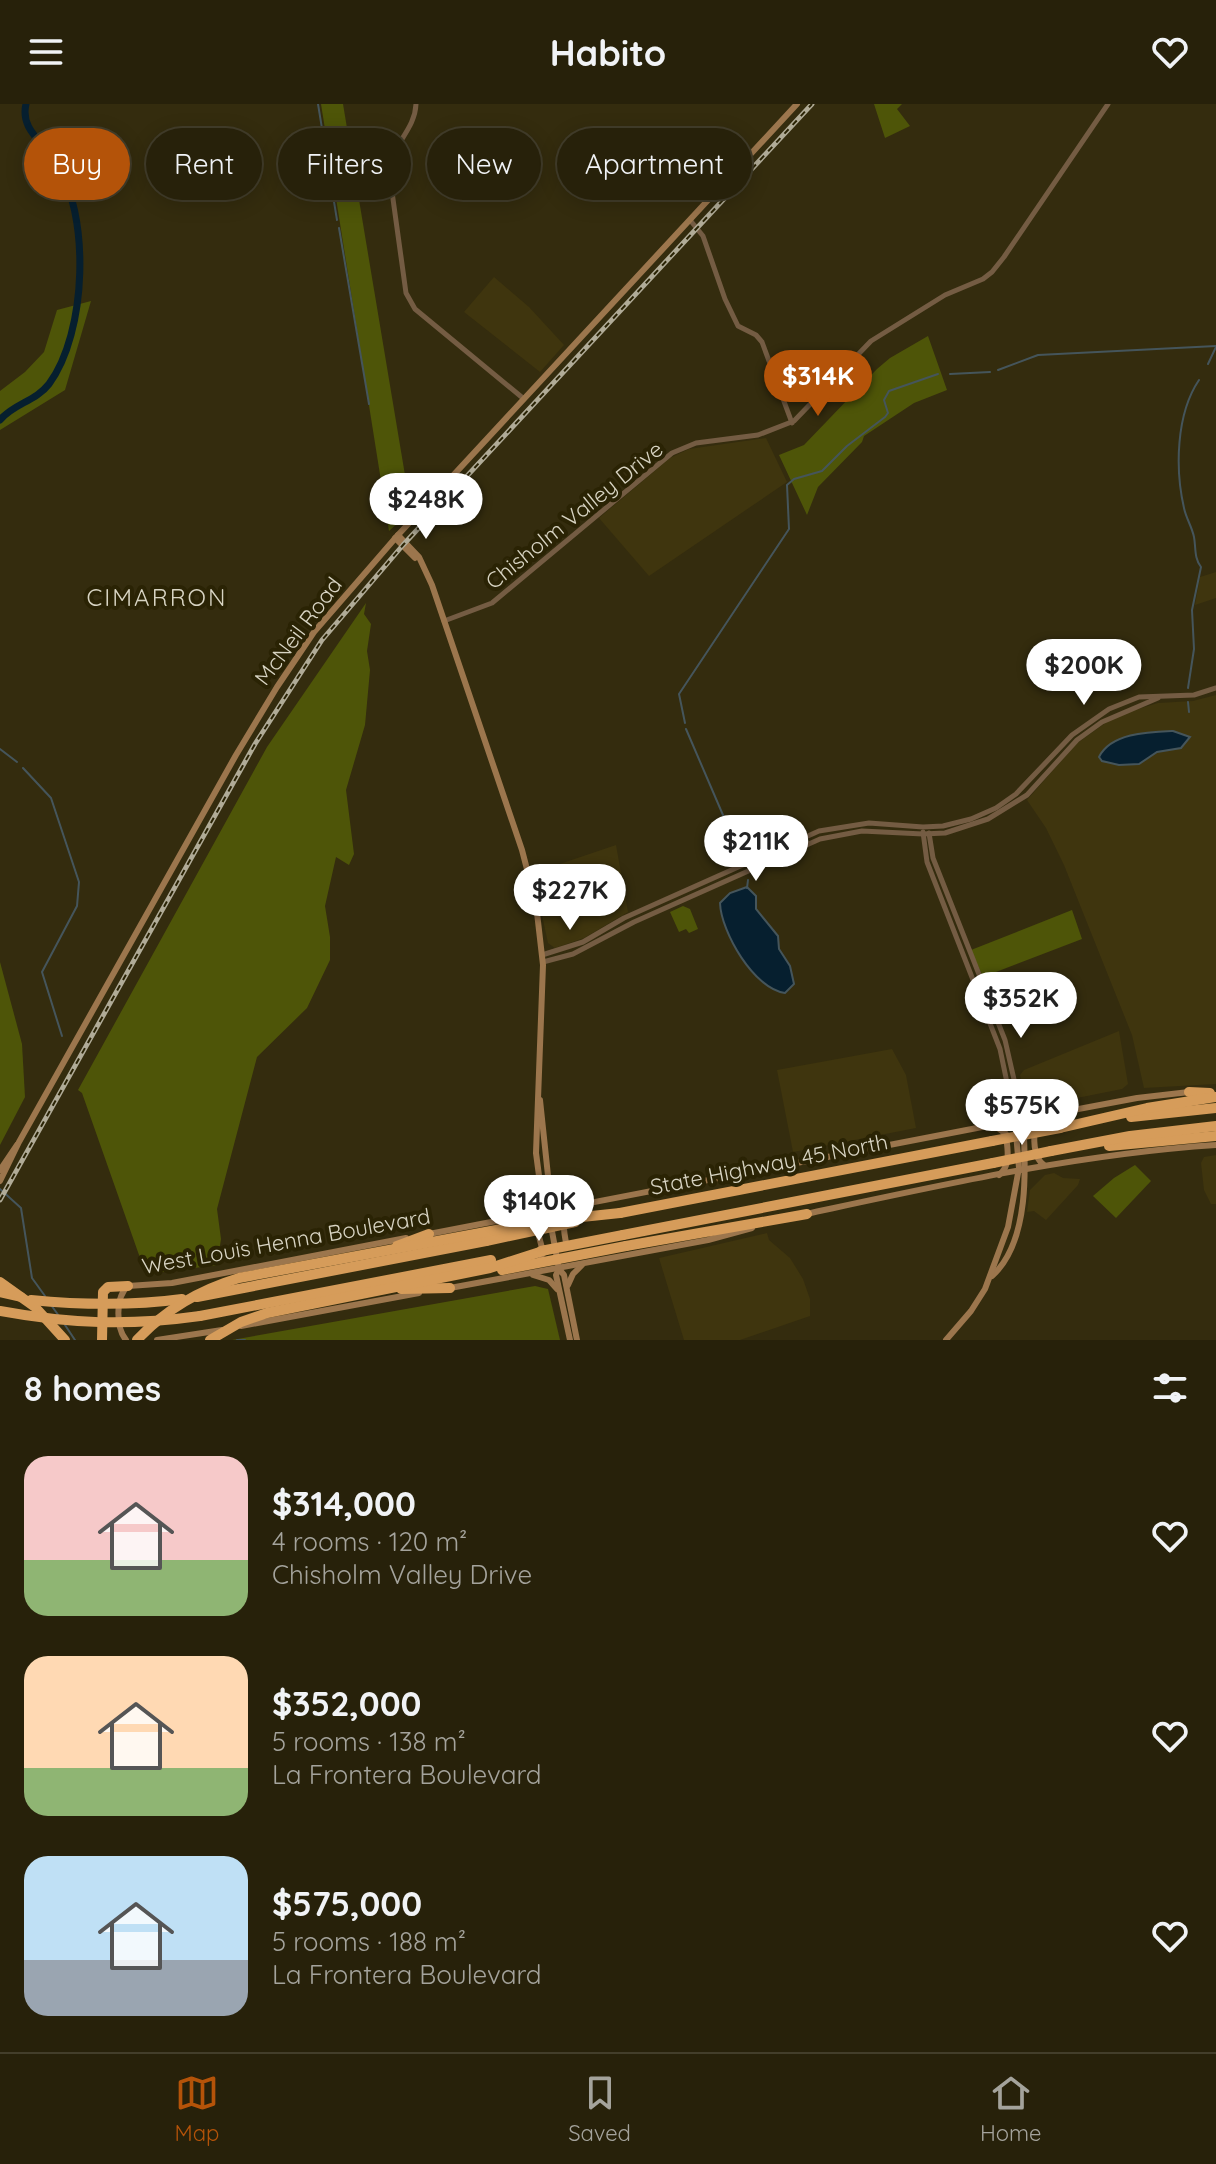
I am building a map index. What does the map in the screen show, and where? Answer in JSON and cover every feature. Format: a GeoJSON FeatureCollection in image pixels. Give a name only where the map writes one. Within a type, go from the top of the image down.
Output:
{"type":"FeatureCollection","features":[{"type":"Feature","properties":{"kind":"highway"},"geometry":{"type":"LineString","coordinates":[[1189,1092],[1216,1093]]}},
{"type":"Feature","properties":{"kind":"highway"},"geometry":{"type":"LineString","coordinates":[[1060,1128],[1216,1093]]}},
{"type":"Feature","properties":{"kind":"highway","name":"State Highway 45 North"},"geometry":{"type":"LineString","coordinates":[[0,1292],[31,1300],[81,1305],[142,1305],[196,1297],[1060,1128],[1216,1108]]}},
{"type":"Feature","properties":{"kind":"highway","name":"State Highway 45 North"},"geometry":{"type":"LineString","coordinates":[[0,1311],[91,1324],[142,1323],[200,1316],[546,1250],[624,1241],[1130,1136],[1216,1126]]}},
{"type":"Feature","properties":{"kind":"highway"},"geometry":{"type":"LineString","coordinates":[[1051,1151],[1216,1140]]}},
{"type":"Feature","properties":{"kind":"highway"},"geometry":{"type":"LineString","coordinates":[[1193,1146],[1216,1140]]}},
{"type":"Feature","properties":{"kind":"highway"},"geometry":{"type":"LineString","coordinates":[[137,1340],[176,1306],[202,1291],[239,1278],[544,1221],[620,1213]]}},
{"type":"Feature","properties":{"kind":"highway"},"geometry":{"type":"LineString","coordinates":[[440,1279],[512,1269],[624,1241],[807,1214]]}},
{"type":"Feature","properties":{"kind":"highway"},"geometry":{"type":"LineString","coordinates":[[208,1295],[265,1278],[361,1258],[429,1234]]}},
{"type":"Feature","properties":{"kind":"highway"},"geometry":{"type":"LineString","coordinates":[[210,1340],[241,1322],[280,1310],[490,1268],[546,1250]]}},
{"type":"Feature","properties":{"kind":"highway"},"geometry":{"type":"LineString","coordinates":[[0,1282],[35,1307],[65,1340]]}},
{"type":"Feature","properties":{"kind":"highway"},"geometry":{"type":"LineString","coordinates":[[102,1340],[103,1292],[108,1287],[128,1286]]}},
{"type":"Feature","properties":{"kind":"highway"},"geometry":{"type":"LineString","coordinates":[[213,1313],[269,1309],[379,1291],[450,1288]]}},
{"type":"Feature","properties":{"kind":"main road","name":"McNeil Road"},"geometry":{"type":"LineString","coordinates":[[0,1181],[19,1142],[277,687],[314,632],[397,536],[797,104]]}},
{"type":"Feature","properties":{"kind":"main road"},"geometry":{"type":"LineString","coordinates":[[397,536],[425,569],[522,850],[536,904],[543,958],[536,1153],[543,1206],[549,1212]]}},
{"type":"Feature","properties":{"kind":"main road"},"geometry":{"type":"LineString","coordinates":[[538,1087],[551,1204],[549,1212],[559,1269],[564,1275],[577,1340]]}},
{"type":"Feature","properties":{"kind":"main road","name":"West Louis Henna Boulevard"},"geometry":{"type":"LineString","coordinates":[[124,1338],[120,1299],[122,1290],[128,1286],[172,1283],[1019,1120],[1137,1098],[1189,1092]]}},
{"type":"Feature","properties":{"kind":"main road"},"geometry":{"type":"LineString","coordinates":[[1019,1101],[1031,1111],[1049,1115]]}},
{"type":"Feature","properties":{"kind":"main road"},"geometry":{"type":"LineString","coordinates":[[998,1175],[1005,1170],[1008,1162],[1006,1134],[994,1125],[1004,1119],[1012,1106]]}},
{"type":"Feature","properties":{"kind":"main road"},"geometry":{"type":"LineString","coordinates":[[1046,1166],[1037,1157],[1035,1130],[1036,1124],[1049,1115]]}},
{"type":"Feature","properties":{"kind":"main road"},"geometry":{"type":"LineString","coordinates":[[946,1340],[1001,1268],[1017,1229],[1026,1170],[1019,1120]]}},
{"type":"Feature","properties":{"kind":"main road"},"geometry":{"type":"LineString","coordinates":[[992,1276],[993,1265],[1008,1227],[1017,1171],[1019,1120]]}},
{"type":"Feature","properties":{"kind":"main road","name":"McNeil Road"},"geometry":{"type":"LineString","coordinates":[[0,1170],[19,1142]]}},
{"type":"Feature","properties":{"kind":"main road"},"geometry":{"type":"LineString","coordinates":[[157,1340],[530,1275],[708,1240],[807,1214],[1017,1171],[1193,1146]]}},
{"type":"Feature","properties":{"kind":"main road"},"geometry":{"type":"LineString","coordinates":[[530,1275],[543,1259],[542,1248],[537,1228],[522,1216],[534,1206],[540,1187]]}},
{"type":"Feature","properties":{"kind":"main road"},"geometry":{"type":"LineString","coordinates":[[549,1189],[561,1202],[574,1207],[564,1219],[567,1250],[575,1260],[586,1263]]}},
{"type":"Feature","properties":{"kind":"main road"},"geometry":{"type":"LineString","coordinates":[[1008,1227],[1017,1229]]}},
{"type":"Feature","properties":{"kind":"main road"},"geometry":{"type":"LineString","coordinates":[[567,1288],[573,1274],[586,1263]]}},
{"type":"Feature","properties":{"kind":"main road"},"geometry":{"type":"LineString","coordinates":[[559,1269],[556,1275],[570,1340]]}},
{"type":"Feature","properties":{"kind":"main road"},"geometry":{"type":"LineString","coordinates":[[530,1275],[549,1280],[560,1293]]}},
{"type":"Feature","properties":{"kind":"street"},"geometry":{"type":"LineString","coordinates":[[416,104],[413,123],[393,153],[389,170],[406,293],[415,309],[524,399]]}},
{"type":"Feature","properties":{"kind":"street","name":"Chisholm Valley Drive"},"geometry":{"type":"LineString","coordinates":[[444,621],[492,603],[672,453],[696,443],[758,435],[792,423],[871,341],[945,295],[973,285],[992,272],[1108,104]]}},
{"type":"Feature","properties":{"kind":"street"},"geometry":{"type":"LineString","coordinates":[[690,220],[702,233],[738,326],[756,335],[762,342],[792,423]]}},
{"type":"Feature","properties":{"kind":"street"},"geometry":{"type":"LineString","coordinates":[[543,958],[560,959],[586,948],[634,922],[820,839],[862,831],[926,831],[974,825],[999,814],[1027,795],[1069,748],[1125,710],[1159,698],[1194,695],[1216,688]]}},
{"type":"Feature","properties":{"kind":"street"},"geometry":{"type":"LineString","coordinates":[[543,958],[819,831],[869,823],[926,831]]}},
{"type":"Feature","properties":{"kind":"street"},"geometry":{"type":"LineString","coordinates":[[926,831],[936,866],[1005,1040],[1019,1101],[1019,1120]]}},
{"type":"Feature","properties":{"kind":"street"},"geometry":{"type":"LineString","coordinates":[[926,831],[927,862],[1000,1049],[1012,1106],[1019,1120]]}},
{"type":"Feature","properties":{"kind":"street"},"geometry":{"type":"LineString","coordinates":[[586,948],[602,937],[606,929]]}},
{"type":"Feature","properties":{"kind":"shaded area"},"geometry":{"type":"Polygon","coordinates":[[[494,277],[529,307],[564,345],[540,372],[464,312],[494,277]]]}},
{"type":"Feature","properties":{"kind":"shaded area"},"geometry":{"type":"Polygon","coordinates":[[[766,438],[787,482],[649,576],[599,518],[670,458],[689,449],[766,438]]]}},
{"type":"Feature","properties":{"kind":"shaded area"},"geometry":{"type":"Polygon","coordinates":[[[1216,572],[1216,598],[1195,605],[1200,577],[1216,572]]]}},
{"type":"Feature","properties":{"kind":"shaded area"},"geometry":{"type":"Polygon","coordinates":[[[1216,695],[1216,1084],[1144,1088],[1132,1035],[1064,865],[1046,828],[1027,800],[1076,744],[1104,724],[1125,713],[1158,703],[1193,701],[1216,695]]]}},
{"type":"Feature","properties":{"kind":"shaded area"},"geometry":{"type":"Polygon","coordinates":[[[616,845],[628,912],[584,938],[555,948],[548,943],[533,873],[616,845]]]}},
{"type":"Feature","properties":{"kind":"shaded area"},"geometry":{"type":"Polygon","coordinates":[[[1119,1031],[1128,1084],[1122,1089],[1037,1106],[1025,1101],[1020,1075],[1024,1070],[1119,1031]]]}},
{"type":"Feature","properties":{"kind":"shaded area"},"geometry":{"type":"Polygon","coordinates":[[[892,1049],[906,1075],[916,1128],[793,1152],[777,1070],[892,1049]]]}},
{"type":"Feature","properties":{"kind":"shaded area"},"geometry":{"type":"Polygon","coordinates":[[[1216,1155],[1216,1204],[1211,1204],[1204,1190],[1201,1163],[1204,1157],[1216,1155]]]}},
{"type":"Feature","properties":{"kind":"shaded area"},"geometry":{"type":"Polygon","coordinates":[[[1054,1173],[1063,1178],[1080,1179],[1046,1220],[1034,1211],[1027,1212],[1030,1190],[1045,1175],[1054,1173]]]}},
{"type":"Feature","properties":{"kind":"shaded area"},"geometry":{"type":"Polygon","coordinates":[[[767,1233],[769,1240],[790,1258],[803,1279],[810,1299],[810,1316],[740,1340],[684,1340],[659,1258],[767,1233]]]}},
{"type":"Feature","properties":{"kind":"green space"},"geometry":{"type":"Polygon","coordinates":[[[321,104],[343,104],[347,128],[325,128],[321,104]]]}},
{"type":"Feature","properties":{"kind":"green space"},"geometry":{"type":"Polygon","coordinates":[[[874,104],[902,104],[897,109],[910,126],[885,138],[874,104]]]}},
{"type":"Feature","properties":{"kind":"green space"},"geometry":{"type":"Polygon","coordinates":[[[336,200],[359,200],[411,511],[389,531],[336,200]]]}},
{"type":"Feature","properties":{"kind":"green space"},"geometry":{"type":"Polygon","coordinates":[[[91,301],[65,390],[0,430],[0,391],[44,352],[57,310],[91,301]]]}},
{"type":"Feature","properties":{"kind":"green space"},"geometry":{"type":"Polygon","coordinates":[[[928,336],[947,390],[914,403],[864,436],[862,442],[818,487],[807,515],[779,455],[804,445],[877,369],[928,336]]]}},
{"type":"Feature","properties":{"kind":"green space"},"geometry":{"type":"Polygon","coordinates":[[[366,603],[364,614],[371,624],[365,725],[346,790],[354,854],[349,865],[336,857],[325,906],[330,960],[307,1008],[257,1057],[217,1209],[221,1239],[217,1265],[148,1274],[82,1093],[78,1090],[267,747],[366,603]]]}},
{"type":"Feature","properties":{"kind":"green space"},"geometry":{"type":"Polygon","coordinates":[[[683,906],[690,909],[698,929],[689,933],[686,929],[679,932],[670,912],[683,906]]]}},
{"type":"Feature","properties":{"kind":"green space"},"geometry":{"type":"Polygon","coordinates":[[[1072,910],[1082,939],[983,977],[971,950],[1072,910]]]}},
{"type":"Feature","properties":{"kind":"green space"},"geometry":{"type":"Polygon","coordinates":[[[0,962],[22,1044],[25,1097],[0,1145],[0,962]]]}},
{"type":"Feature","properties":{"kind":"green space"},"geometry":{"type":"Polygon","coordinates":[[[1135,1165],[1151,1181],[1116,1218],[1093,1196],[1135,1165]]]}},
{"type":"Feature","properties":{"kind":"green space"},"geometry":{"type":"Polygon","coordinates":[[[535,1286],[548,1289],[560,1340],[232,1340],[535,1286]]]}},
{"type":"Feature","properties":{"kind":"water"},"geometry":{"type":"Polygon","coordinates":[[[1173,731],[1190,737],[1181,748],[1157,752],[1139,764],[1119,765],[1102,761],[1099,757],[1121,738],[1173,731]]]}},
{"type":"Feature","properties":{"kind":"water"},"geometry":{"type":"Polygon","coordinates":[[[747,887],[756,896],[756,909],[778,936],[779,949],[790,966],[794,984],[785,993],[773,989],[751,970],[726,929],[720,903],[730,893],[747,887]]]}},
{"type":"Feature","properties":{"kind":"waterway"},"geometry":{"type":"LineString","coordinates":[[0,420],[44,390],[62,362],[71,335],[80,273],[75,211],[67,183],[55,161],[29,128],[26,104]]}},
{"type":"Feature","properties":{"kind":"waterway"},"geometry":{"type":"LineString","coordinates":[[318,104],[337,220]]}},
{"type":"Feature","properties":{"kind":"waterway"},"geometry":{"type":"LineString","coordinates":[[339,228],[369,404]]}},
{"type":"Feature","properties":{"kind":"waterway"},"geometry":{"type":"LineString","coordinates":[[998,370],[1038,355],[1216,346]]}},
{"type":"Feature","properties":{"kind":"waterway"},"geometry":{"type":"LineString","coordinates":[[1208,364],[1216,347]]}},
{"type":"Feature","properties":{"kind":"waterway"},"geometry":{"type":"LineString","coordinates":[[950,374],[990,372]]}},
{"type":"Feature","properties":{"kind":"waterway"},"geometry":{"type":"LineString","coordinates":[[685,723],[679,694],[789,529],[787,485],[794,479],[822,471],[847,446],[885,417],[888,413],[884,400],[889,391],[938,374]]}},
{"type":"Feature","properties":{"kind":"waterway"},"geometry":{"type":"LineString","coordinates":[[1188,688],[1194,649],[1192,610],[1201,567],[1184,508],[1179,459],[1186,409],[1199,380]]}},
{"type":"Feature","properties":{"kind":"waterway"},"geometry":{"type":"LineString","coordinates":[[1188,702],[1189,712]]}},
{"type":"Feature","properties":{"kind":"waterway"},"geometry":{"type":"LineString","coordinates":[[686,729],[732,836],[737,856]]}},
{"type":"Feature","properties":{"kind":"waterway"},"geometry":{"type":"LineString","coordinates":[[0,749],[17,762]]}},
{"type":"Feature","properties":{"kind":"waterway"},"geometry":{"type":"LineString","coordinates":[[23,768],[51,798],[79,882],[77,906],[42,972],[62,1036]]}},
{"type":"Feature","properties":{"kind":"waterway"},"geometry":{"type":"LineString","coordinates":[[747,888],[748,880]]}},
{"type":"Feature","properties":{"kind":"waterway"},"geometry":{"type":"LineString","coordinates":[[0,1189],[21,1208],[32,1278],[45,1296]]}},
{"type":"Feature","properties":{"kind":"waterway"},"geometry":{"type":"LineString","coordinates":[[51,1305],[59,1316]]}},
{"type":"Feature","properties":{"kind":"waterway"},"geometry":{"type":"LineString","coordinates":[[65,1325],[75,1340]]}},
{"type":"Feature","properties":{"kind":"waterway"},"geometry":{"type":"LineString","coordinates":[[237,1340],[245,1340]]}},
{"type":"Feature","properties":{"kind":"railway"},"geometry":{"type":"LineString","coordinates":[[0,1200],[255,744],[322,640],[403,545],[812,104]]}},
{"type":"Feature","properties":{"kind":"district","name":"CIMARRON"},"geometry":{"type":"Point","coordinates":[157,598]}}]}
